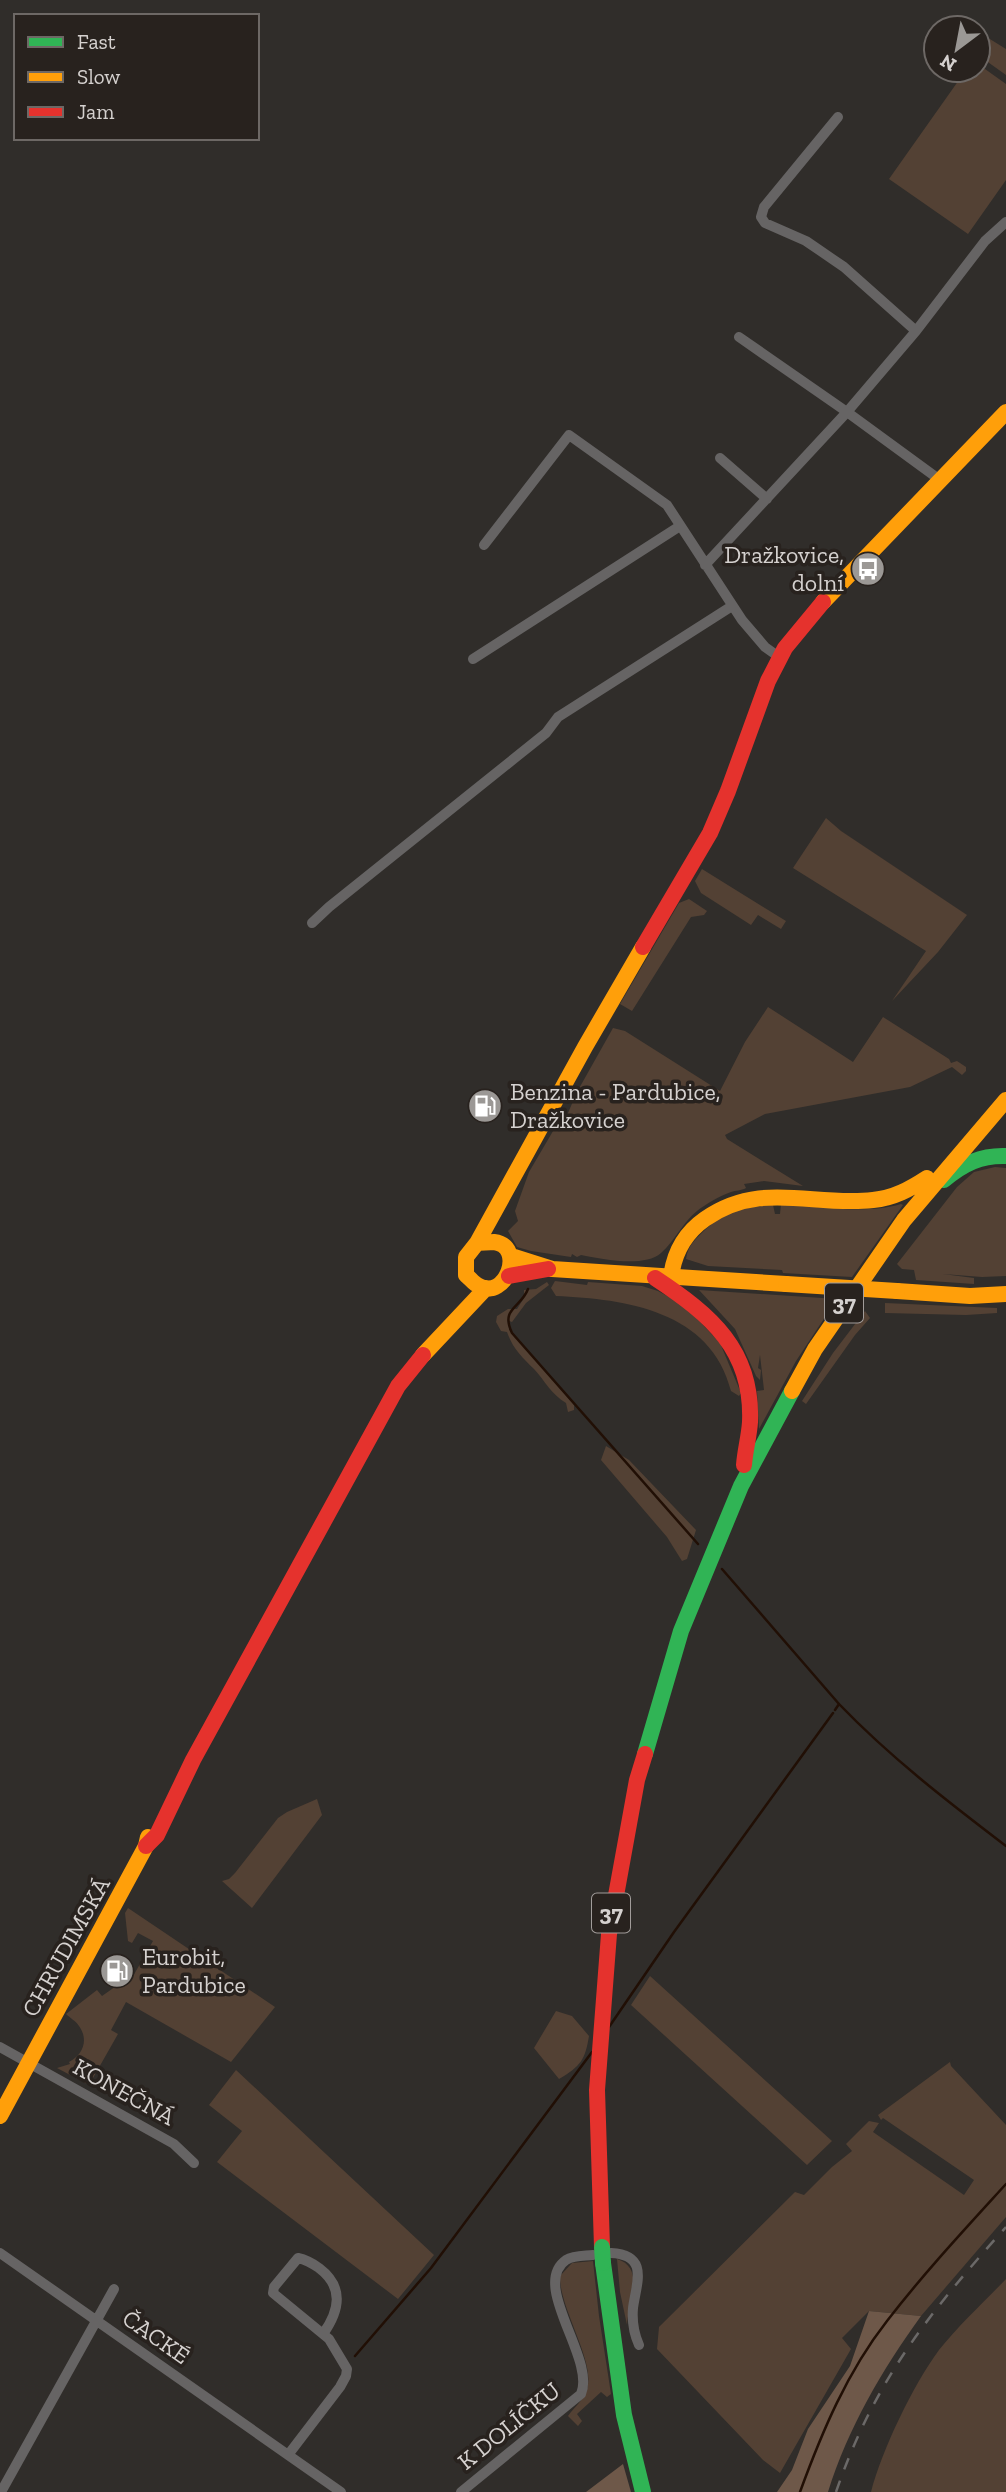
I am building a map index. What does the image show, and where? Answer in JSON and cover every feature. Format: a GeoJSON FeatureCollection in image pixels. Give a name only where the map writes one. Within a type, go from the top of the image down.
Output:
{"type":"FeatureCollection","features":[{"type":"Feature","properties":{"kind":"main road"},"geometry":{"type":"LineString","coordinates":[[477,1243],[585,1047],[710,833],[779,657],[805,621],[1006,412]]}},
{"type":"Feature","properties":{"kind":"main road","name":"37"},"geometry":{"type":"LineString","coordinates":[[643,2492],[624,2416],[611,2334],[602,2255],[596,2144],[599,2029],[614,1893],[646,1739],[690,1604],[742,1482],[777,1412],[869,1266],[912,1207],[961,1148],[1006,1100]]}},
{"type":"Feature","properties":{"kind":"main road"},"geometry":{"type":"LineString","coordinates":[[671,1277],[675,1256],[685,1237],[706,1216],[725,1205],[763,1196],[870,1200],[897,1196],[918,1187],[961,1148]]}},
{"type":"Feature","properties":{"kind":"main road"},"geometry":{"type":"LineString","coordinates":[[912,1207],[963,1166],[986,1156],[1006,1156]]}},
{"type":"Feature","properties":{"kind":"main road"},"geometry":{"type":"LineString","coordinates":[[497,1206],[497,1242]]}},
{"type":"Feature","properties":{"kind":"main road"},"geometry":{"type":"LineString","coordinates":[[486,1288],[471,1281],[466,1275],[464,1258],[469,1249],[477,1243],[488,1240],[497,1242],[511,1256],[552,1269]]}},
{"type":"Feature","properties":{"kind":"main road"},"geometry":{"type":"LineString","coordinates":[[146,1846],[157,1835],[193,1760],[398,1386],[411,1367],[486,1288],[504,1282],[512,1266],[511,1256]]}},
{"type":"Feature","properties":{"kind":"main road"},"geometry":{"type":"LineString","coordinates":[[509,1276],[552,1269],[970,1296],[1006,1294]]}},
{"type":"Feature","properties":{"kind":"main road"},"geometry":{"type":"LineString","coordinates":[[652,1276],[702,1310],[729,1341],[740,1360],[750,1402],[742,1482]]}},
{"type":"Feature","properties":{"kind":"main road"},"geometry":{"type":"LineString","coordinates":[[462,1313],[471,1281]]}},
{"type":"Feature","properties":{"kind":"main road","name":"CHRUDIMSKÁ"},"geometry":{"type":"LineString","coordinates":[[0,2116],[146,1846],[150,1829],[193,1760]]}},
{"type":"Feature","properties":{"kind":"street"},"geometry":{"type":"LineString","coordinates":[[838,117],[764,206],[761,217],[765,223],[806,241],[844,267],[916,331]]}},
{"type":"Feature","properties":{"kind":"street"},"geometry":{"type":"LineString","coordinates":[[705,565],[847,412],[916,331],[975,253],[1006,222]]}},
{"type":"Feature","properties":{"kind":"street"},"geometry":{"type":"LineString","coordinates":[[739,337],[940,480]]}},
{"type":"Feature","properties":{"kind":"street"},"geometry":{"type":"LineString","coordinates":[[484,545],[569,435],[667,505],[732,606],[765,646],[779,657]]}},
{"type":"Feature","properties":{"kind":"street"},"geometry":{"type":"LineString","coordinates":[[720,458],[767,499]]}},
{"type":"Feature","properties":{"kind":"street"},"geometry":{"type":"LineString","coordinates":[[473,659],[680,526]]}},
{"type":"Feature","properties":{"kind":"street"},"geometry":{"type":"LineString","coordinates":[[312,923],[546,733],[558,717],[732,606]]}},
{"type":"Feature","properties":{"kind":"street","name":"KONEČNÁ"},"geometry":{"type":"LineString","coordinates":[[0,2047],[174,2144],[194,2163]]}},
{"type":"Feature","properties":{"kind":"street","name":"ČACKÉ"},"geometry":{"type":"LineString","coordinates":[[0,2253],[341,2492]]}},
{"type":"Feature","properties":{"kind":"street"},"geometry":{"type":"LineString","coordinates":[[602,2255],[628,2257],[638,2270],[639,2282],[633,2315],[639,2346]]}},
{"type":"Feature","properties":{"kind":"street","name":"K DOLÍČKU"},"geometry":{"type":"LineString","coordinates":[[461,2492],[581,2394],[583,2372],[554,2279],[566,2260],[602,2255]]}},
{"type":"Feature","properties":{"kind":"street"},"geometry":{"type":"LineString","coordinates":[[288,2455],[346,2376],[347,2370],[323,2334],[273,2294],[274,2287],[299,2258],[316,2266],[336,2286],[336,2307],[323,2334]]}},
{"type":"Feature","properties":{"kind":"street"},"geometry":{"type":"LineString","coordinates":[[1,2492],[114,2289]]}},
{"type":"Feature","properties":{"kind":"shaded area"},"geometry":{"type":"Polygon","coordinates":[[[992,40],[1006,49],[1006,75],[992,65],[992,40]]]}},
{"type":"Feature","properties":{"kind":"shaded area"},"geometry":{"type":"Polygon","coordinates":[[[992,74],[1006,84],[1006,180],[968,234],[889,179],[956,84],[992,84],[992,74]]]}},
{"type":"Feature","properties":{"kind":"shaded area"},"geometry":{"type":"Polygon","coordinates":[[[826,818],[841,831],[967,915],[938,952],[892,1001],[926,951],[793,868],[826,818]]]}},
{"type":"Feature","properties":{"kind":"shaded area"},"geometry":{"type":"Polygon","coordinates":[[[702,869],[786,921],[781,929],[758,915],[751,925],[701,893],[695,881],[702,869]]]}},
{"type":"Feature","properties":{"kind":"shaded area"},"geometry":{"type":"Polygon","coordinates":[[[689,899],[707,911],[704,915],[691,917],[632,1011],[620,1004],[679,903],[689,899]]]}},
{"type":"Feature","properties":{"kind":"shaded area"},"geometry":{"type":"Polygon","coordinates":[[[768,1007],[853,1062],[883,1017],[949,1059],[951,1063],[957,1061],[966,1067],[966,1071],[962,1075],[952,1067],[910,1087],[765,1114],[725,1135],[727,1139],[803,1186],[764,1181],[744,1184],[746,1188],[722,1196],[697,1211],[666,1248],[654,1258],[622,1261],[581,1255],[577,1257],[572,1254],[571,1257],[517,1247],[508,1231],[518,1221],[515,1211],[529,1172],[556,1126],[568,1113],[613,1028],[625,1031],[720,1091],[745,1042],[768,1007]]]}},
{"type":"Feature","properties":{"kind":"shaded area"},"geometry":{"type":"Polygon","coordinates":[[[995,1167],[1006,1168],[1006,1276],[943,1274],[974,1278],[974,1284],[916,1280],[914,1270],[902,1269],[897,1264],[957,1187],[974,1172],[995,1167]]]}},
{"type":"Feature","properties":{"kind":"shaded area"},"geometry":{"type":"Polygon","coordinates":[[[781,1204],[841,1209],[903,1205],[852,1277],[708,1266],[686,1259],[694,1242],[722,1217],[746,1208],[773,1205],[775,1214],[780,1214],[781,1204]]]}},
{"type":"Feature","properties":{"kind":"shaded area"},"geometry":{"type":"Polygon","coordinates":[[[555,1281],[587,1285],[588,1282],[642,1286],[684,1305],[720,1343],[741,1393],[739,1396],[731,1391],[721,1364],[705,1343],[685,1327],[637,1306],[556,1296],[551,1288],[555,1281]]]}},
{"type":"Feature","properties":{"kind":"shaded area"},"geometry":{"type":"Polygon","coordinates":[[[547,1282],[549,1285],[526,1303],[512,1322],[507,1320],[509,1329],[574,1405],[574,1410],[568,1412],[566,1403],[522,1357],[507,1332],[501,1331],[496,1322],[497,1316],[508,1309],[517,1309],[524,1298],[524,1290],[536,1289],[547,1282]]]}},
{"type":"Feature","properties":{"kind":"shaded area"},"geometry":{"type":"Polygon","coordinates":[[[699,1290],[837,1299],[796,1361],[759,1429],[757,1391],[764,1390],[760,1355],[760,1380],[735,1329],[699,1290]]]}},
{"type":"Feature","properties":{"kind":"shaded area"},"geometry":{"type":"Polygon","coordinates":[[[885,1303],[997,1308],[997,1313],[885,1313],[885,1303]]]}},
{"type":"Feature","properties":{"kind":"shaded area"},"geometry":{"type":"Polygon","coordinates":[[[865,1311],[870,1318],[806,1404],[802,1401],[833,1353],[865,1311]]]}},
{"type":"Feature","properties":{"kind":"shaded area"},"geometry":{"type":"Polygon","coordinates":[[[606,1446],[629,1460],[696,1530],[687,1559],[682,1561],[667,1537],[601,1460],[606,1446]]]}},
{"type":"Feature","properties":{"kind":"shaded area"},"geometry":{"type":"Polygon","coordinates":[[[317,1799],[322,1815],[252,1908],[222,1881],[235,1873],[278,1818],[317,1799]]]}},
{"type":"Feature","properties":{"kind":"shaded area"},"geometry":{"type":"Polygon","coordinates":[[[128,1908],[275,2007],[231,2062],[126,2002],[111,2030],[118,2034],[89,2085],[57,2068],[70,2064],[81,2051],[84,2042],[79,2026],[66,2014],[97,1990],[102,1996],[129,1977],[132,1978],[153,1941],[138,1933],[132,1943],[128,1941],[125,1913],[128,1908]]]}},
{"type":"Feature","properties":{"kind":"shaded area"},"geometry":{"type":"Polygon","coordinates":[[[650,1976],[832,2141],[807,2165],[631,2005],[650,1976]]]}},
{"type":"Feature","properties":{"kind":"shaded area"},"geometry":{"type":"Polygon","coordinates":[[[556,2011],[572,2016],[589,2036],[581,2062],[559,2079],[534,2048],[556,2011]]]}},
{"type":"Feature","properties":{"kind":"shaded area"},"geometry":{"type":"Polygon","coordinates":[[[954,2059],[950,2062],[951,2066],[1006,2125],[1006,2217],[921,2316],[869,2311],[842,2338],[851,2349],[780,2473],[763,2460],[657,2349],[659,2327],[795,2192],[804,2195],[852,2151],[846,2144],[869,2121],[879,2123],[873,2132],[964,2195],[974,2180],[883,2118],[881,2120],[878,2115],[954,2059]]]}},
{"type":"Feature","properties":{"kind":"shaded area"},"geometry":{"type":"Polygon","coordinates":[[[236,2070],[434,2255],[398,2299],[217,2162],[242,2131],[209,2105],[236,2070]]]}},
{"type":"Feature","properties":{"kind":"shaded area"},"geometry":{"type":"Polygon","coordinates":[[[617,2259],[626,2264],[633,2278],[627,2325],[620,2292],[617,2259]]]}},
{"type":"Feature","properties":{"kind":"shaded area"},"geometry":{"type":"Polygon","coordinates":[[[593,2261],[611,2394],[607,2397],[601,2392],[577,2414],[582,2421],[578,2426],[568,2416],[585,2393],[588,2378],[582,2350],[561,2289],[560,2276],[572,2263],[593,2261]]]}},
{"type":"Feature","properties":{"kind":"shaded area"},"geometry":{"type":"Polygon","coordinates":[[[1006,2279],[1006,2492],[871,2492],[890,2438],[929,2364],[955,2332],[1006,2279]]]}},
{"type":"Feature","properties":{"kind":"shaded area"},"geometry":{"type":"Polygon","coordinates":[[[869,2311],[921,2316],[867,2400],[845,2445],[828,2492],[777,2492],[792,2470],[808,2429],[850,2366],[869,2311]]]}},
{"type":"Feature","properties":{"kind":"shaded area"},"geometry":{"type":"Polygon","coordinates":[[[623,2464],[631,2492],[586,2492],[623,2464]]]}},
{"type":"Feature","properties":{"kind":"waterway"},"geometry":{"type":"LineString","coordinates":[[528,1289],[508,1318],[512,1333],[698,1544]]}},
{"type":"Feature","properties":{"kind":"waterway"},"geometry":{"type":"LineString","coordinates":[[722,1569],[839,1704],[835,1710]]}},
{"type":"Feature","properties":{"kind":"waterway"},"geometry":{"type":"LineString","coordinates":[[839,1704],[899,1760],[1006,1846]]}},
{"type":"Feature","properties":{"kind":"waterway"},"geometry":{"type":"LineString","coordinates":[[609,2027],[674,1932],[833,1713]]}},
{"type":"Feature","properties":{"kind":"waterway"},"geometry":{"type":"LineString","coordinates":[[355,2356],[431,2268],[592,2052]]}},
{"type":"Feature","properties":{"kind":"waterway"},"geometry":{"type":"LineString","coordinates":[[800,2492],[837,2403],[873,2341],[930,2268],[1006,2184]]}},
{"type":"Feature","properties":{"kind":"railway"},"geometry":{"type":"LineString","coordinates":[[836,2492],[868,2416],[906,2350],[952,2289],[1006,2227]]}},
{"type":"Feature","properties":{"kind":"traffic: fast"},"geometry":{"type":"LineString","coordinates":[[944,1180],[973,1162],[988,1157],[1006,1156]]}},
{"type":"Feature","properties":{"kind":"traffic: fast"},"geometry":{"type":"LineString","coordinates":[[645,1754],[681,1631],[741,1486],[792,1391]]}},
{"type":"Feature","properties":{"kind":"traffic: fast"},"geometry":{"type":"LineString","coordinates":[[602,2247],[603,2263]]}},
{"type":"Feature","properties":{"kind":"traffic: fast"},"geometry":{"type":"LineString","coordinates":[[603,2263],[624,2415],[643,2492]]}},
{"type":"Feature","properties":{"kind":"traffic: slow"},"geometry":{"type":"LineString","coordinates":[[823,602],[1006,412]]}},
{"type":"Feature","properties":{"kind":"traffic: slow"},"geometry":{"type":"LineString","coordinates":[[477,1243],[494,1242],[504,1246],[509,1253],[509,1271],[504,1280],[489,1289],[479,1286],[466,1275],[466,1257],[477,1243],[643,947]]}},
{"type":"Feature","properties":{"kind":"traffic: slow"},"geometry":{"type":"LineString","coordinates":[[792,1391],[815,1349],[904,1220],[1006,1100]]}},
{"type":"Feature","properties":{"kind":"traffic: slow"},"geometry":{"type":"LineString","coordinates":[[671,1277],[675,1260],[686,1237],[705,1219],[726,1207],[767,1198],[851,1201],[881,1199],[902,1192],[927,1178]]}},
{"type":"Feature","properties":{"kind":"traffic: slow"},"geometry":{"type":"LineString","coordinates":[[511,1256],[552,1269],[786,1284]]}},
{"type":"Feature","properties":{"kind":"traffic: slow"},"geometry":{"type":"LineString","coordinates":[[786,1284],[897,1291]]}},
{"type":"Feature","properties":{"kind":"traffic: slow"},"geometry":{"type":"LineString","coordinates":[[423,1355],[486,1288]]}},
{"type":"Feature","properties":{"kind":"traffic: slow"},"geometry":{"type":"LineString","coordinates":[[897,1291],[970,1296],[1006,1294]]}},
{"type":"Feature","properties":{"kind":"traffic: slow"},"geometry":{"type":"LineString","coordinates":[[0,2116],[146,1846],[148,1837]]}},
{"type":"Feature","properties":{"kind":"traffic: jam"},"geometry":{"type":"LineString","coordinates":[[643,947],[710,833],[768,681],[785,648],[823,602]]}},
{"type":"Feature","properties":{"kind":"traffic: jam"},"geometry":{"type":"LineString","coordinates":[[509,1276],[548,1269]]}},
{"type":"Feature","properties":{"kind":"traffic: jam"},"geometry":{"type":"LineString","coordinates":[[655,1278],[710,1321],[725,1337],[736,1355],[749,1397],[750,1422],[744,1465]]}},
{"type":"Feature","properties":{"kind":"traffic: jam"},"geometry":{"type":"LineString","coordinates":[[146,1846],[157,1835],[193,1760],[398,1386],[423,1355]]}},
{"type":"Feature","properties":{"kind":"traffic: jam"},"geometry":{"type":"LineString","coordinates":[[602,2247],[597,2090],[609,1934],[637,1780],[645,1754]]}},
{"type":"Feature","properties":{"kind":"place","name":"Dražkovice, dolní"},"geometry":{"type":"Point","coordinates":[868,569]}},
{"type":"Feature","properties":{"kind":"place","name":"Benzina - Pardubice, Dražkovice"},"geometry":{"type":"Point","coordinates":[485,1106]}},
{"type":"Feature","properties":{"kind":"place","name":"Eurobit, Pardubice"},"geometry":{"type":"Point","coordinates":[117,1971]}}]}
